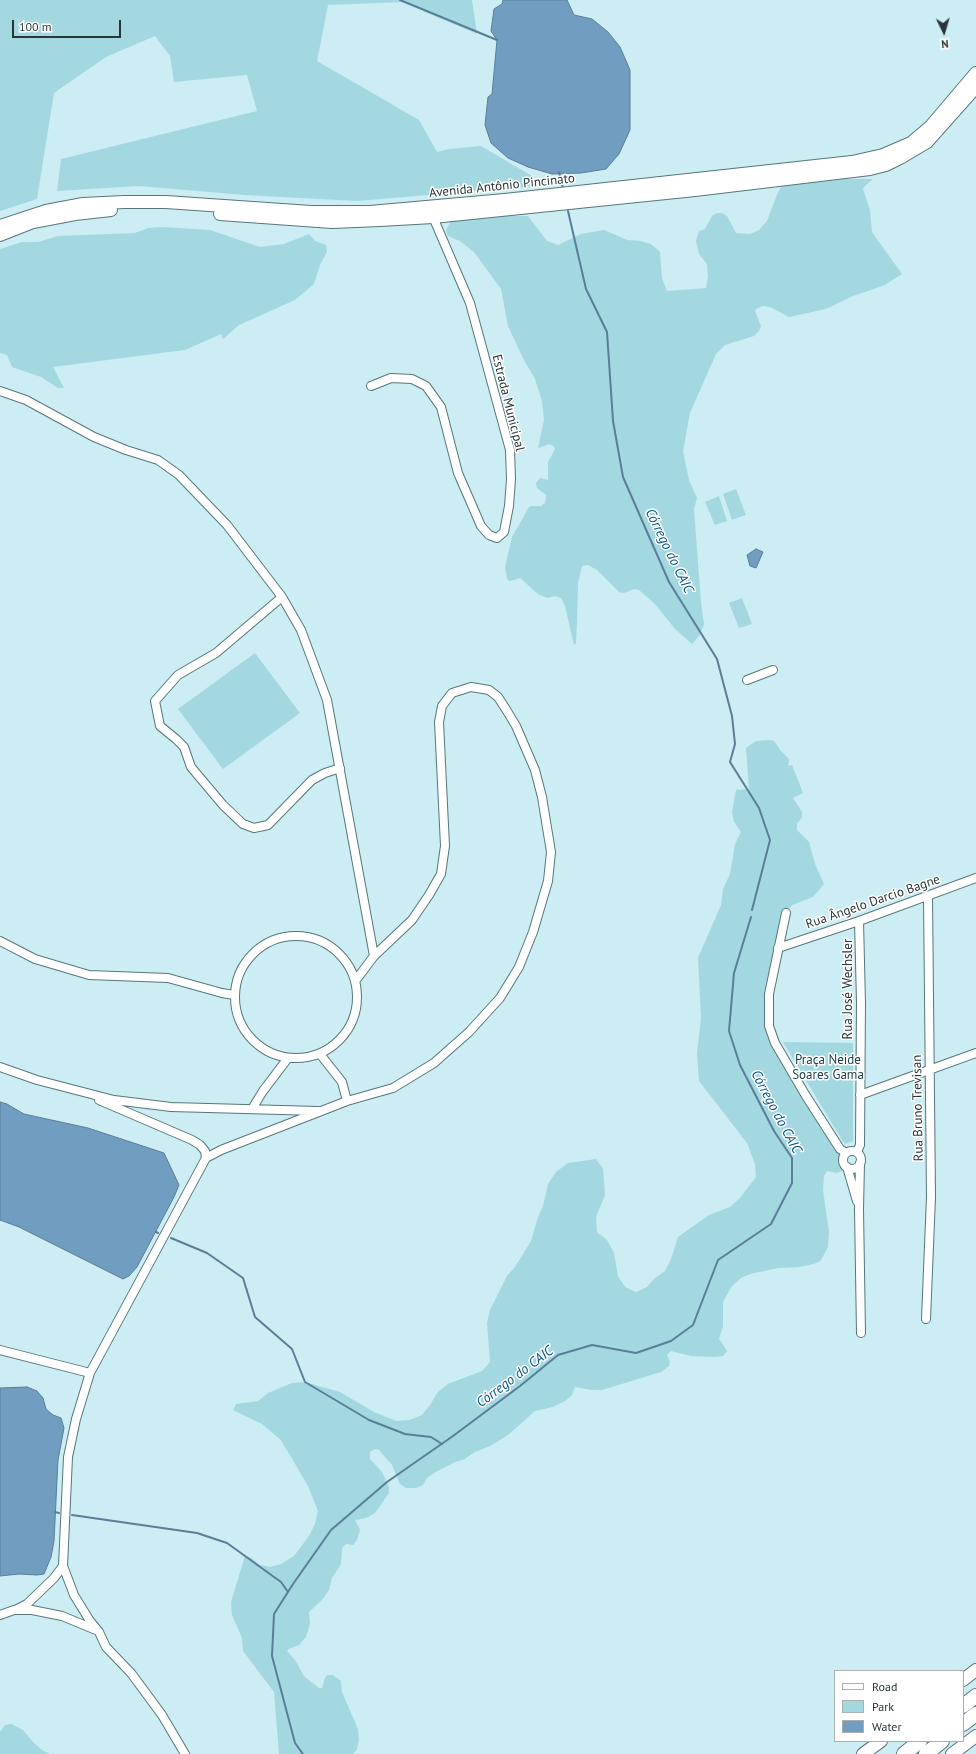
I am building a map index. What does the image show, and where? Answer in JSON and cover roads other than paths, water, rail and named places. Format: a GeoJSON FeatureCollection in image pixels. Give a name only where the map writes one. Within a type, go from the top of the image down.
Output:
{"type":"FeatureCollection","features":[{"type":"Feature","properties":{"kind":"highway"},"geometry":{"type":"LineString","coordinates":[[964,1705],[976,1696]]}},
{"type":"Feature","properties":{"kind":"highway"},"geometry":{"type":"LineString","coordinates":[[964,1723],[976,1714]]}},
{"type":"Feature","properties":{"kind":"highway"},"geometry":{"type":"LineString","coordinates":[[904,1754],[919,1742]]}},
{"type":"Feature","properties":{"kind":"highway"},"geometry":{"type":"LineString","coordinates":[[926,1754],[941,1742]]}},
{"type":"Feature","properties":{"kind":"main road","name":"Avenida Antônio Pincinato"},"geometry":{"type":"LineString","coordinates":[[0,226],[46,211],[83,204],[166,202],[311,212],[370,212],[498,201],[852,162],[883,155],[911,143],[931,126],[976,73]]}},
{"type":"Feature","properties":{"kind":"main road","name":"Avenida Antônio Pincinato"},"geometry":{"type":"LineString","coordinates":[[0,235],[33,222],[75,214],[119,210],[170,210],[332,222],[380,220],[433,217],[694,190],[870,169],[886,165],[927,142],[976,87]]}},
{"type":"Feature","properties":{"kind":"main road"},"geometry":{"type":"LineString","coordinates":[[964,1679],[976,1670]]}},
{"type":"Feature","properties":{"kind":"main road"},"geometry":{"type":"LineString","coordinates":[[952,1754],[976,1736]]}},
{"type":"Feature","properties":{"kind":"main road"},"geometry":{"type":"LineString","coordinates":[[863,1754],[880,1742]]}},
{"type":"Feature","properties":{"kind":"street","name":"Estrada Municipal"},"geometry":{"type":"LineString","coordinates":[[372,386],[391,378],[412,379],[426,386],[441,406],[458,473],[481,526],[488,535],[497,538],[504,532],[509,506],[511,479],[510,450],[470,303],[433,217]]}},
{"type":"Feature","properties":{"kind":"street"},"geometry":{"type":"LineString","coordinates":[[0,391],[26,400],[94,437],[126,450],[158,460],[179,475],[226,524],[282,597],[301,630],[327,700],[374,956]]}},
{"type":"Feature","properties":{"kind":"street"},"geometry":{"type":"LineString","coordinates":[[282,597],[216,653],[178,675],[155,701],[160,726],[184,747],[191,767],[222,805],[243,824],[254,828],[268,825],[312,780],[325,773],[340,768]]}},
{"type":"Feature","properties":{"kind":"street"},"geometry":{"type":"LineString","coordinates":[[747,680],[775,669]]}},
{"type":"Feature","properties":{"kind":"street"},"geometry":{"type":"LineString","coordinates":[[185,1754],[162,1715],[131,1673],[106,1647],[99,1632],[90,1622],[74,1595],[63,1566],[68,1457],[76,1419],[90,1373],[206,1158],[221,1150],[347,1102],[393,1088],[434,1063],[468,1032],[500,998],[519,967],[533,932],[548,881],[551,852],[542,797],[534,770],[516,726],[498,697],[489,690],[471,687],[452,693],[442,706],[439,722],[445,846],[441,874],[429,896],[412,920],[374,956],[356,980]]}},
{"type":"Feature","properties":{"kind":"street","name":"Rua Ângelo Darcio Bagne"},"geometry":{"type":"LineString","coordinates":[[778,948],[859,921],[976,878]]}},
{"type":"Feature","properties":{"kind":"street","name":"Rua Bruno Trevisan"},"geometry":{"type":"LineString","coordinates":[[926,1319],[931,1197],[928,896]]}},
{"type":"Feature","properties":{"kind":"street"},"geometry":{"type":"LineString","coordinates":[[786,913],[769,994],[768,1017],[772,1034],[806,1096],[840,1149],[846,1153]]}},
{"type":"Feature","properties":{"kind":"street","name":"Rua José Wechsler"},"geometry":{"type":"LineString","coordinates":[[857,1152],[860,1145],[859,921]]}},
{"type":"Feature","properties":{"kind":"street"},"geometry":{"type":"LineString","coordinates":[[298,936],[317,939],[334,948],[347,962],[356,980],[358,998],[353,1020],[348,1031],[336,1044],[320,1054],[305,1058],[288,1058],[270,1053],[255,1043],[243,1029],[236,1013],[234,995],[238,976],[247,959],[262,946],[279,938],[298,936]]}},
{"type":"Feature","properties":{"kind":"street"},"geometry":{"type":"LineString","coordinates":[[0,941],[35,959],[89,975],[168,978],[234,995]]}},
{"type":"Feature","properties":{"kind":"street"},"geometry":{"type":"LineString","coordinates":[[860,1095],[976,1053]]}},
{"type":"Feature","properties":{"kind":"street"},"geometry":{"type":"LineString","coordinates":[[320,1054],[342,1082],[347,1102]]}},
{"type":"Feature","properties":{"kind":"street"},"geometry":{"type":"LineString","coordinates":[[252,1109],[262,1091],[288,1058]]}},
{"type":"Feature","properties":{"kind":"street"},"geometry":{"type":"LineString","coordinates":[[0,1067],[77,1091],[114,1100],[171,1107],[323,1111]]}},
{"type":"Feature","properties":{"kind":"street"},"geometry":{"type":"LineString","coordinates":[[77,1091],[192,1140],[200,1145],[205,1151],[206,1158]]}},
{"type":"Feature","properties":{"kind":"street"},"geometry":{"type":"LineString","coordinates":[[859,1209],[847,1167],[843,1159],[846,1153],[851,1151],[857,1152],[861,1157],[859,1209],[861,1333]]}},
{"type":"Feature","properties":{"kind":"street"},"geometry":{"type":"LineString","coordinates":[[847,1167],[853,1169],[860,1163]]}},
{"type":"Feature","properties":{"kind":"street"},"geometry":{"type":"LineString","coordinates":[[0,1350],[90,1373]]}},
{"type":"Feature","properties":{"kind":"street"},"geometry":{"type":"LineString","coordinates":[[0,1615],[27,1604],[54,1578],[63,1566]]}},
{"type":"Feature","properties":{"kind":"street"},"geometry":{"type":"LineString","coordinates":[[14,1610],[32,1610],[62,1616],[99,1632]]}},
{"type":"Feature","properties":{"kind":"water"},"geometry":{"type":"Polygon","coordinates":[[[503,0],[567,0],[574,15],[592,19],[608,32],[620,47],[630,70],[630,130],[619,154],[606,169],[581,173],[552,174],[528,167],[508,158],[491,143],[485,125],[488,97],[492,94],[497,40],[491,31],[494,9],[502,4],[503,0]]]}},
{"type":"Feature","properties":{"kind":"water"},"geometry":{"type":"Polygon","coordinates":[[[756,549],[763,552],[756,568],[750,566],[747,555],[756,549]]]}},
{"type":"Feature","properties":{"kind":"water"},"geometry":{"type":"Polygon","coordinates":[[[0,1102],[7,1104],[24,1114],[88,1128],[164,1153],[179,1185],[137,1267],[129,1276],[123,1279],[19,1227],[0,1220],[0,1102]]]}},
{"type":"Feature","properties":{"kind":"water"},"geometry":{"type":"Polygon","coordinates":[[[27,1387],[37,1391],[43,1398],[46,1409],[53,1415],[61,1418],[64,1428],[58,1460],[54,1541],[51,1557],[44,1574],[0,1576],[0,1388],[27,1387]]]}},
{"type":"Feature","properties":{"kind":"waterway"},"geometry":{"type":"LineString","coordinates":[[400,0],[497,40]]}},
{"type":"Feature","properties":{"kind":"waterway"},"geometry":{"type":"LineString","coordinates":[[559,172],[563,188]]}},
{"type":"Feature","properties":{"kind":"waterway","name":"Córrego do CAIC"},"geometry":{"type":"LineString","coordinates":[[568,211],[586,289],[607,332],[613,421],[623,477],[669,582],[717,659],[732,716],[735,744],[730,762],[759,808],[770,840],[752,910]]}},
{"type":"Feature","properties":{"kind":"waterway","name":"Córrego do CAIC"},"geometry":{"type":"LineString","coordinates":[[303,1754],[295,1743],[272,1656],[274,1614],[331,1530],[387,1482],[453,1436],[520,1386],[558,1355],[592,1345],[636,1353],[671,1341],[693,1325],[718,1260],[771,1224],[792,1183],[792,1158],[774,1131],[740,1065],[729,1031],[734,973],[751,917]]}},
{"type":"Feature","properties":{"kind":"waterway"},"geometry":{"type":"LineString","coordinates":[[171,1238],[207,1253],[243,1278],[255,1317],[292,1349],[305,1382],[369,1420],[405,1434],[431,1437],[442,1444]]}},
{"type":"Feature","properties":{"kind":"waterway"},"geometry":{"type":"LineString","coordinates":[[55,1512],[59,1513]]}},
{"type":"Feature","properties":{"kind":"waterway"},"geometry":{"type":"LineString","coordinates":[[72,1515],[197,1533],[227,1543],[281,1582],[288,1592]]}},
{"type":"Feature","properties":{"kind":"park label","name":"Praça Neide Soares Gama"},"geometry":{"type":"Point","coordinates":[828,1068]}}]}
